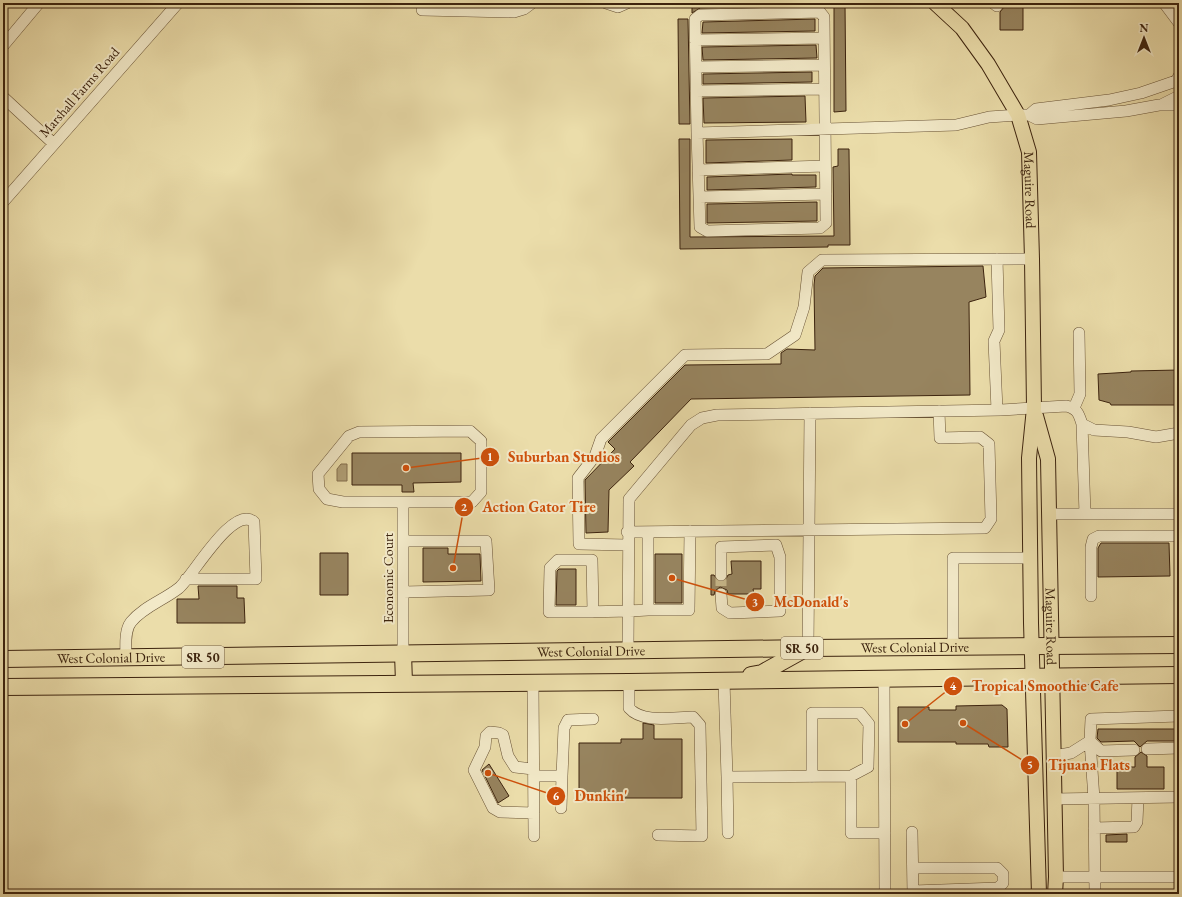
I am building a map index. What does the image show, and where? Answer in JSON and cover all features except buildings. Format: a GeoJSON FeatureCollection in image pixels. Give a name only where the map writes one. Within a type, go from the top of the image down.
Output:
{"type":"FeatureCollection","features":[{"type":"Feature","properties":{"kind":"highway","name":"West Colonial Drive"},"geometry":{"type":"LineString","coordinates":[[3,659],[628,650],[1179,645]]}},
{"type":"Feature","properties":{"kind":"highway"},"geometry":{"type":"LineString","coordinates":[[724,681],[762,673],[808,648]]}},
{"type":"Feature","properties":{"kind":"highway"},"geometry":{"type":"LineString","coordinates":[[403,653],[404,683]]}},
{"type":"Feature","properties":{"kind":"highway","name":"West Colonial Drive"},"geometry":{"type":"LineString","coordinates":[[3,687],[533,683],[1179,675]]}},
{"type":"Feature","properties":{"kind":"main road","name":"Maguire Road"},"geometry":{"type":"LineString","coordinates":[[935,3],[962,28],[1023,115],[1029,152],[1034,408],[1029,458],[1030,558],[1039,894]]}},
{"type":"Feature","properties":{"kind":"main road","name":"Maguire Road"},"geometry":{"type":"LineString","coordinates":[[1034,408],[1048,459],[1056,877],[1055,894]]}},
{"type":"Feature","properties":{"kind":"street"},"geometry":{"type":"LineString","coordinates":[[3,46],[39,3]]}},
{"type":"Feature","properties":{"kind":"street","name":"Marshall Farms Road"},"geometry":{"type":"LineString","coordinates":[[3,202],[178,3]]}},
{"type":"Feature","properties":{"kind":"street"},"geometry":{"type":"LineString","coordinates":[[422,10],[514,12],[524,9],[532,3]]}},
{"type":"Feature","properties":{"kind":"street"},"geometry":{"type":"LineString","coordinates":[[606,3],[618,7],[627,3]]}},
{"type":"Feature","properties":{"kind":"street"},"geometry":{"type":"LineString","coordinates":[[1164,3],[1179,23]]}},
{"type":"Feature","properties":{"kind":"street"},"geometry":{"type":"LineString","coordinates":[[820,12],[824,17],[826,223],[820,228],[707,231],[700,227],[695,40],[695,20],[700,15],[820,12]]}},
{"type":"Feature","properties":{"kind":"street"},"geometry":{"type":"LineString","coordinates":[[695,40],[824,38]]}},
{"type":"Feature","properties":{"kind":"street"},"geometry":{"type":"LineString","coordinates":[[696,67],[824,65]]}},
{"type":"Feature","properties":{"kind":"street"},"geometry":{"type":"LineString","coordinates":[[1023,115],[1036,109],[1122,98],[1141,93],[1178,79]]}},
{"type":"Feature","properties":{"kind":"street"},"geometry":{"type":"LineString","coordinates":[[696,91],[824,89]]}},
{"type":"Feature","properties":{"kind":"street"},"geometry":{"type":"LineString","coordinates":[[1159,106],[1179,96]]}},
{"type":"Feature","properties":{"kind":"street"},"geometry":{"type":"LineString","coordinates":[[3,97],[54,144]]}},
{"type":"Feature","properties":{"kind":"street"},"geometry":{"type":"LineString","coordinates":[[697,133],[825,130],[956,124],[989,117],[1023,115],[1037,119],[1179,105]]}},
{"type":"Feature","properties":{"kind":"street"},"geometry":{"type":"LineString","coordinates":[[698,170],[825,166]]}},
{"type":"Feature","properties":{"kind":"street"},"geometry":{"type":"LineString","coordinates":[[699,197],[826,194]]}},
{"type":"Feature","properties":{"kind":"street"},"geometry":{"type":"LineString","coordinates":[[997,259],[999,330],[994,341],[997,410]]}},
{"type":"Feature","properties":{"kind":"street"},"geometry":{"type":"LineString","coordinates":[[574,560],[579,544],[578,478],[595,456],[601,439],[685,355],[767,354],[795,335],[804,307],[808,272],[822,260],[1032,259]]}},
{"type":"Feature","properties":{"kind":"street"},"geometry":{"type":"LineString","coordinates":[[1074,408],[1080,394],[1079,333]]}},
{"type":"Feature","properties":{"kind":"street"},"geometry":{"type":"LineString","coordinates":[[628,650],[628,506],[632,494],[691,425],[702,418],[717,415],[810,412],[997,410],[1066,406],[1074,408],[1080,415],[1082,424],[1084,514]]}},
{"type":"Feature","properties":{"kind":"street"},"geometry":{"type":"LineString","coordinates":[[628,532],[985,528],[990,519],[989,444],[980,437],[940,438],[940,411]]}},
{"type":"Feature","properties":{"kind":"street"},"geometry":{"type":"LineString","coordinates":[[808,648],[810,412]]}},
{"type":"Feature","properties":{"kind":"street"},"geometry":{"type":"LineString","coordinates":[[1082,424],[1094,430],[1128,432],[1156,437],[1179,432]]}},
{"type":"Feature","properties":{"kind":"street"},"geometry":{"type":"LineString","coordinates":[[470,431],[482,441],[481,492],[472,502],[403,502],[343,502],[327,499],[320,489],[318,474],[349,436],[359,432],[470,431]]}},
{"type":"Feature","properties":{"kind":"street","name":"Economic Court"},"geometry":{"type":"LineString","coordinates":[[403,502],[403,653]]}},
{"type":"Feature","properties":{"kind":"street"},"geometry":{"type":"LineString","coordinates":[[1049,514],[1179,514]]}},
{"type":"Feature","properties":{"kind":"street"},"geometry":{"type":"LineString","coordinates":[[126,658],[127,632],[130,622],[180,587],[186,579],[234,523],[244,518],[250,518],[254,522],[256,579],[186,579]]}},
{"type":"Feature","properties":{"kind":"street"},"geometry":{"type":"LineString","coordinates":[[593,612],[592,560],[558,560],[550,568],[549,612],[593,612],[689,610],[690,531]]}},
{"type":"Feature","properties":{"kind":"street"},"geometry":{"type":"LineString","coordinates":[[722,594],[722,608],[730,614],[780,611],[780,557],[776,546],[776,531]]}},
{"type":"Feature","properties":{"kind":"street"},"geometry":{"type":"LineString","coordinates":[[648,532],[648,610]]}},
{"type":"Feature","properties":{"kind":"street"},"geometry":{"type":"LineString","coordinates":[[1091,596],[1091,547],[1093,539],[1099,536],[1174,536]]}},
{"type":"Feature","properties":{"kind":"street"},"geometry":{"type":"LineString","coordinates":[[403,541],[486,541],[489,590],[403,592]]}},
{"type":"Feature","properties":{"kind":"street"},"geometry":{"type":"LineString","coordinates":[[579,544],[628,545]]}},
{"type":"Feature","properties":{"kind":"street"},"geometry":{"type":"LineString","coordinates":[[721,575],[720,547],[776,546]]}},
{"type":"Feature","properties":{"kind":"street"},"geometry":{"type":"LineString","coordinates":[[953,647],[953,558],[1030,558]]}},
{"type":"Feature","properties":{"kind":"street"},"geometry":{"type":"LineString","coordinates":[[884,678],[885,894]]}},
{"type":"Feature","properties":{"kind":"street"},"geometry":{"type":"LineString","coordinates":[[724,681],[728,834]]}},
{"type":"Feature","properties":{"kind":"street"},"geometry":{"type":"LineString","coordinates":[[629,682],[629,708],[635,715],[645,717],[693,717],[700,725],[702,836],[658,835]]}},
{"type":"Feature","properties":{"kind":"street"},"geometry":{"type":"LineString","coordinates":[[533,683],[534,836]]}},
{"type":"Feature","properties":{"kind":"street"},"geometry":{"type":"LineString","coordinates":[[727,777],[812,777],[851,776],[868,767],[869,724],[860,713],[812,713],[812,777]]}},
{"type":"Feature","properties":{"kind":"street"},"geometry":{"type":"LineString","coordinates":[[1095,894],[1094,800],[1090,741],[1091,719],[1179,716]]}},
{"type":"Feature","properties":{"kind":"street"},"geometry":{"type":"LineString","coordinates":[[561,808],[564,728],[568,720],[593,719]]}},
{"type":"Feature","properties":{"kind":"street"},"geometry":{"type":"LineString","coordinates":[[534,813],[500,812],[493,808],[474,770],[485,747],[486,736],[490,732],[499,732],[503,735],[508,756],[515,767],[533,772],[562,776]]}},
{"type":"Feature","properties":{"kind":"street"},"geometry":{"type":"LineString","coordinates":[[1053,756],[1071,753],[1090,741]]}},
{"type":"Feature","properties":{"kind":"street"},"geometry":{"type":"LineString","coordinates":[[1090,741],[1101,751],[1134,750]]}},
{"type":"Feature","properties":{"kind":"street"},"geometry":{"type":"LineString","coordinates":[[1147,750],[1179,748]]}},
{"type":"Feature","properties":{"kind":"street"},"geometry":{"type":"LineString","coordinates":[[851,776],[851,833],[885,833]]}},
{"type":"Feature","properties":{"kind":"street"},"geometry":{"type":"LineString","coordinates":[[1054,799],[1094,800],[1179,797]]}},
{"type":"Feature","properties":{"kind":"street"},"geometry":{"type":"LineString","coordinates":[[1094,828],[1134,827],[1137,822],[1138,798]]}},
{"type":"Feature","properties":{"kind":"street"},"geometry":{"type":"LineString","coordinates":[[912,832],[913,892],[993,889],[998,888],[1003,884],[1003,874],[997,868],[913,868]]}},
{"type":"Feature","properties":{"kind":"street"},"geometry":{"type":"LineString","coordinates":[[1056,877],[1179,877]]}},
{"type":"Feature","properties":{"kind":"shaded area"},"geometry":{"type":"Polygon","coordinates":[[[341,464],[347,464],[347,481],[337,481],[337,469],[341,464]]]}},
{"type":"Feature","properties":{"kind":"tunnel"},"geometry":{"type":"LineString","coordinates":[[721,575],[721,594]]}},
{"type":"Feature","properties":{"kind":"place","name":"Suburban Studios"},"geometry":{"type":"Point","coordinates":[406,468]}},
{"type":"Feature","properties":{"kind":"place","name":"Action Gator Tire"},"geometry":{"type":"Point","coordinates":[453,568]}},
{"type":"Feature","properties":{"kind":"place","name":"McDonald's"},"geometry":{"type":"Point","coordinates":[672,578]}},
{"type":"Feature","properties":{"kind":"place","name":"Tijuana Flats"},"geometry":{"type":"Point","coordinates":[963,723]}},
{"type":"Feature","properties":{"kind":"place","name":"Tropical Smoothie Cafe"},"geometry":{"type":"Point","coordinates":[905,724]}},
{"type":"Feature","properties":{"kind":"place","name":"Dunkin'"},"geometry":{"type":"Point","coordinates":[488,773]}}]}
